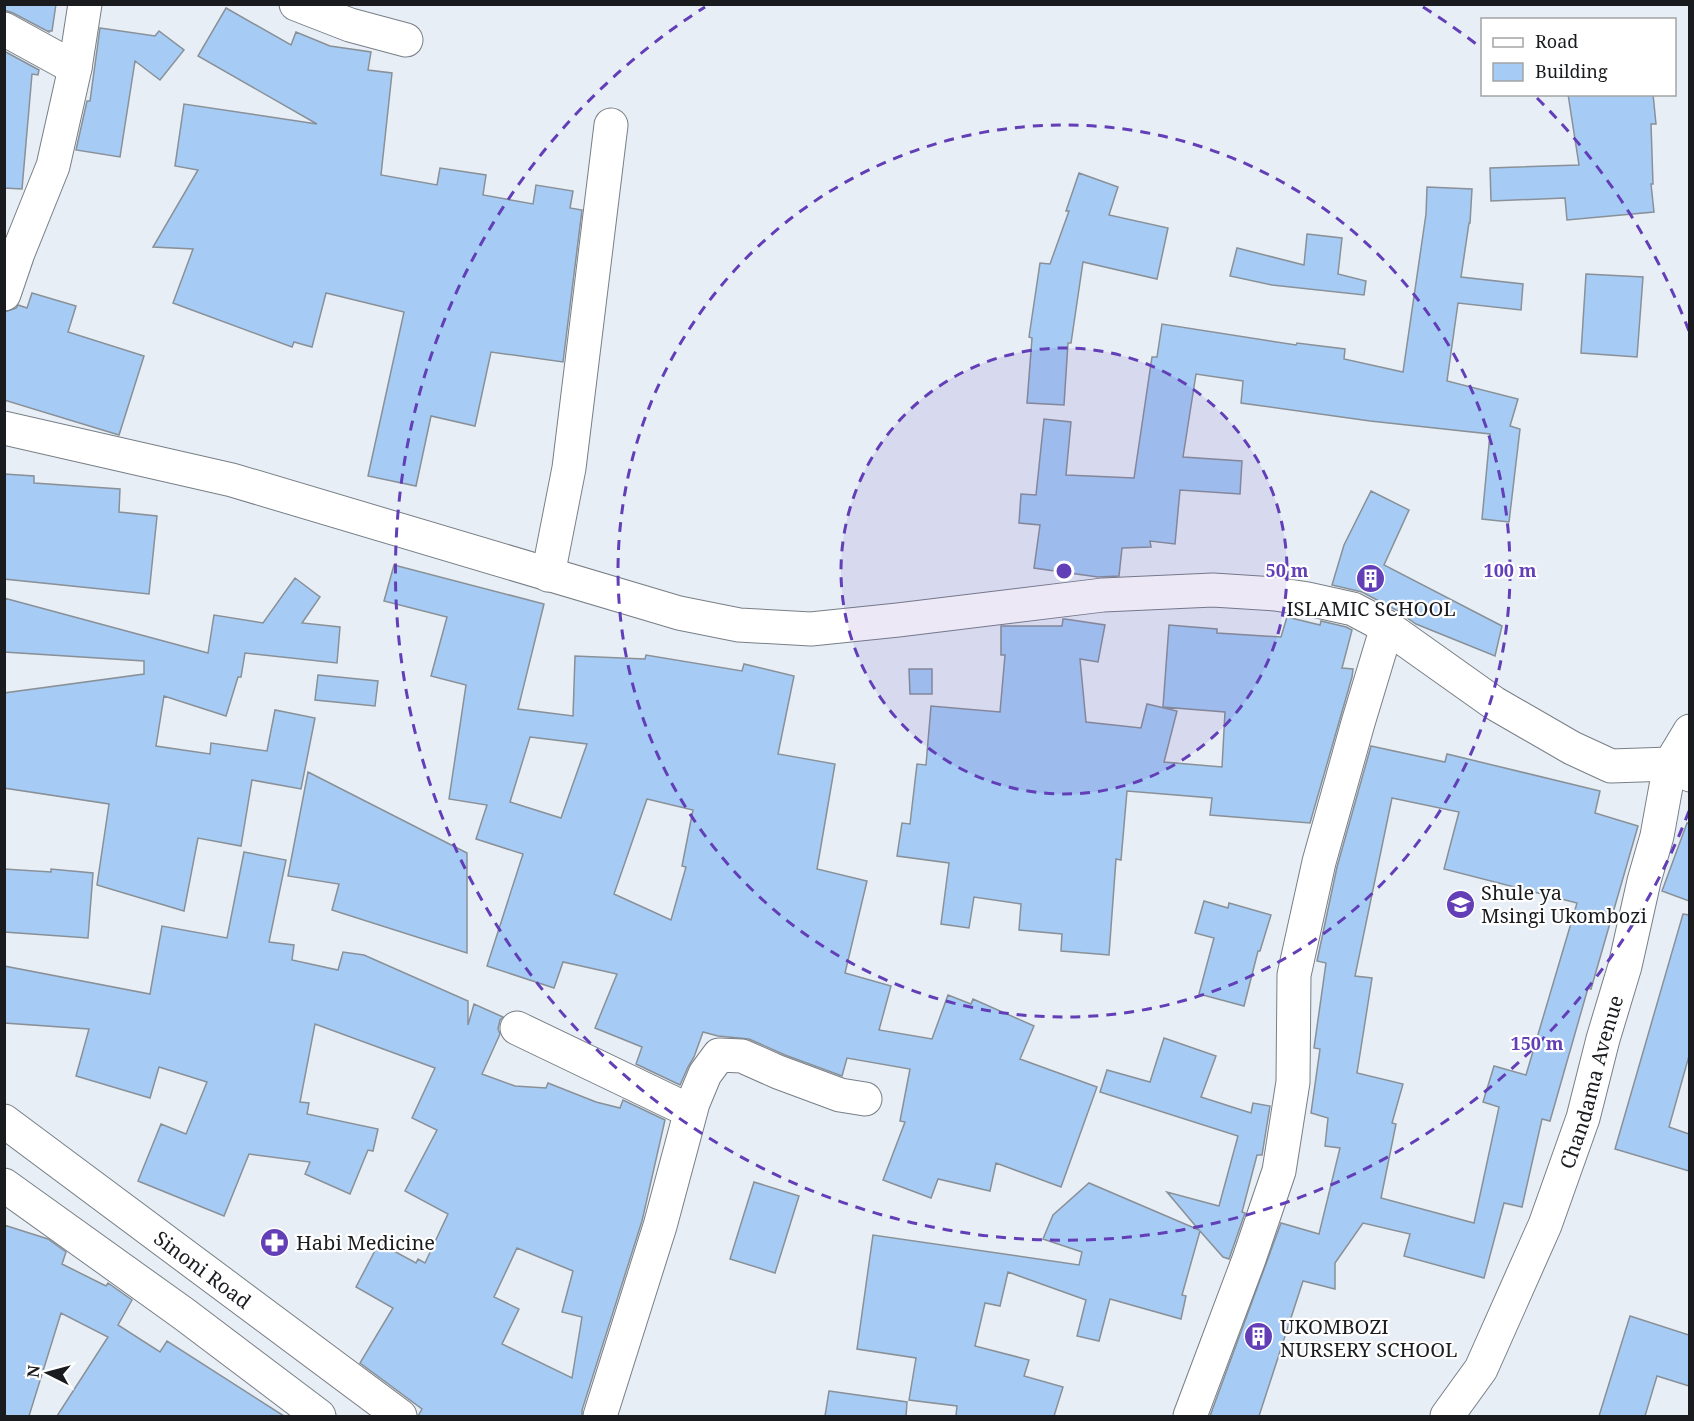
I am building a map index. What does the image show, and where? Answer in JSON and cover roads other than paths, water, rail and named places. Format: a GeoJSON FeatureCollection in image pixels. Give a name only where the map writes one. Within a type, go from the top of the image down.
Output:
{"type":"FeatureCollection","features":[{"type":"Feature","properties":{"kind":"street"},"geometry":{"type":"LineString","coordinates":[[4,294],[53,166],[75,68],[85,4]]}},
{"type":"Feature","properties":{"kind":"street"},"geometry":{"type":"LineString","coordinates":[[296,4],[350,25],[406,40]]}},
{"type":"Feature","properties":{"kind":"street"},"geometry":{"type":"LineString","coordinates":[[4,29],[75,68]]}},
{"type":"Feature","properties":{"kind":"street"},"geometry":{"type":"LineString","coordinates":[[548,575],[569,468],[611,125]]}},
{"type":"Feature","properties":{"kind":"street"},"geometry":{"type":"LineString","coordinates":[[4,428],[232,480],[679,613],[739,625],[811,629],[1103,595],[1213,590],[1275,594],[1308,599],[1353,609],[1387,627],[1494,703],[1572,748],[1611,766],[1680,769]]}},
{"type":"Feature","properties":{"kind":"street"},"geometry":{"type":"LineString","coordinates":[[1190,1416],[1249,1259],[1279,1171],[1293,1082],[1294,975],[1319,862],[1387,627]]}},
{"type":"Feature","properties":{"kind":"street","name":"Chandama Avenue"},"geometry":{"type":"LineString","coordinates":[[1447,1416],[1481,1369],[1545,1225],[1583,1118],[1625,966],[1644,881],[1680,769],[1689,731]]}},
{"type":"Feature","properties":{"kind":"street"},"geometry":{"type":"LineString","coordinates":[[518,1028],[690,1111]]}},
{"type":"Feature","properties":{"kind":"street"},"geometry":{"type":"LineString","coordinates":[[600,1416],[660,1226],[690,1111],[705,1074],[719,1056],[742,1056],[840,1095],[866,1099]]}},
{"type":"Feature","properties":{"kind":"street","name":"Sinoni Road"},"geometry":{"type":"LineString","coordinates":[[4,1121],[400,1416]]}},
{"type":"Feature","properties":{"kind":"street"},"geometry":{"type":"LineString","coordinates":[[4,1185],[184,1314],[319,1416]]}},
{"type":"Feature","properties":{"kind":"place","name":"ISLAMIC SCHOOL"},"geometry":{"type":"Point","coordinates":[1371,578]}},
{"type":"Feature","properties":{"kind":"place","name":"Shule ya Msingi Ukombozi"},"geometry":{"type":"Point","coordinates":[1460,904]}},
{"type":"Feature","properties":{"kind":"place","name":"Habi Medicine"},"geometry":{"type":"Point","coordinates":[275,1242]}},
{"type":"Feature","properties":{"kind":"place","name":"UKOMBOZI NURSERY SCHOOL"},"geometry":{"type":"Point","coordinates":[1259,1337]}}]}
